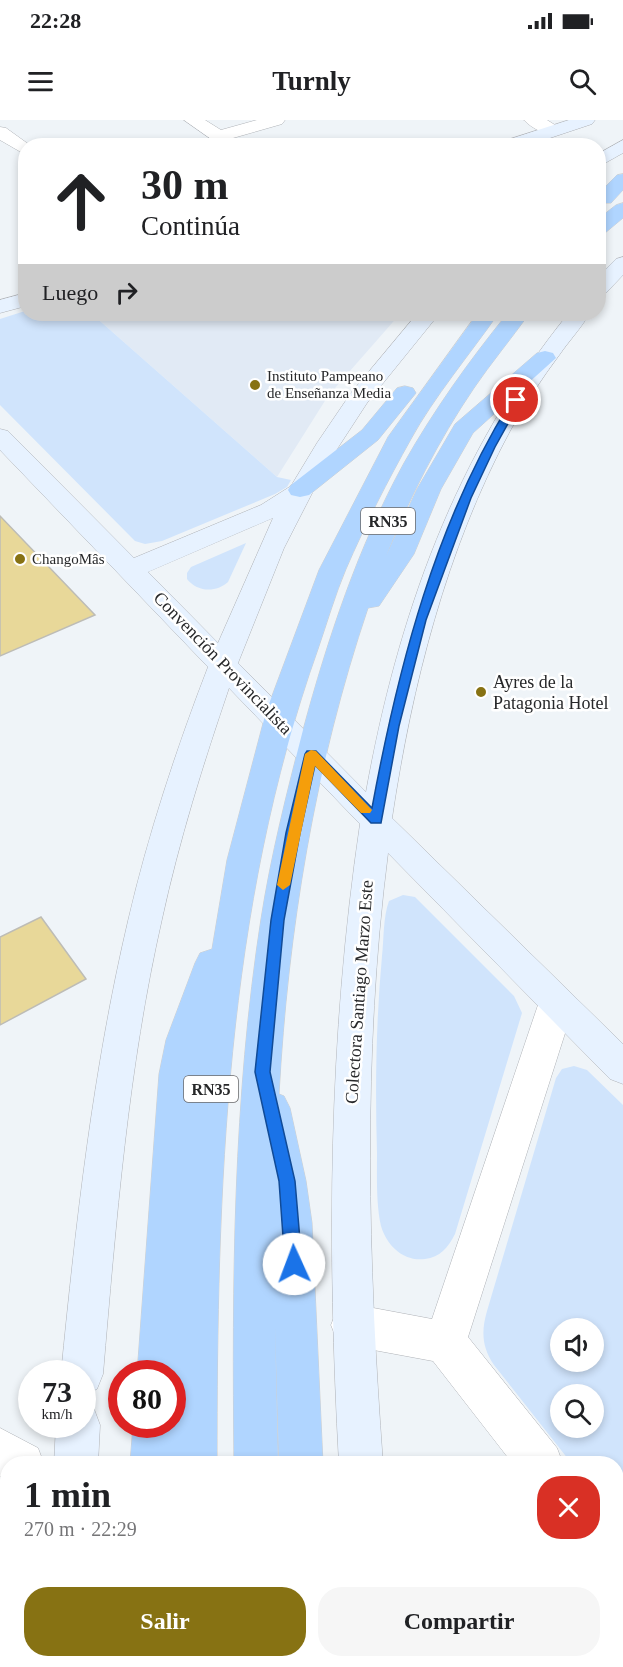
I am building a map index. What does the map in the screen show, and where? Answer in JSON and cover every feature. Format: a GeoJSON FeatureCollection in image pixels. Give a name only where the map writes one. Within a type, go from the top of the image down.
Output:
{"type":"FeatureCollection","features":[{"type":"Feature","properties":{"kind":"highway"},"geometry":{"type":"LineString","coordinates":[[606,196],[623,179]]}},
{"type":"Feature","properties":{"kind":"highway"},"geometry":{"type":"LineString","coordinates":[[606,197],[623,184]]}},
{"type":"Feature","properties":{"kind":"highway"},"geometry":{"type":"LineString","coordinates":[[606,223],[623,209]]}},
{"type":"Feature","properties":{"kind":"highway"},"geometry":{"type":"LineString","coordinates":[[300,490],[376,429],[447,338],[468,321]]}},
{"type":"Feature","properties":{"kind":"highway","name":"RN35"},"geometry":{"type":"LineString","coordinates":[[195,1456],[197,1286],[215,1044],[236,897],[278,720],[317,609],[371,487],[419,404],[482,321]]}},
{"type":"Feature","properties":{"kind":"highway","name":"RN35"},"geometry":{"type":"LineString","coordinates":[[256,1456],[256,1192],[262,1072],[278,920],[293,833],[311,754],[345,633],[382,535],[416,465],[462,388],[513,321]]}},
{"type":"Feature","properties":{"kind":"highway"},"geometry":{"type":"LineString","coordinates":[[345,633],[397,561],[432,483],[463,429],[545,358]]}},
{"type":"Feature","properties":{"kind":"highway"},"geometry":{"type":"LineString","coordinates":[[159,1360],[177,1074],[184,1040],[236,897]]}},
{"type":"Feature","properties":{"kind":"highway"},"geometry":{"type":"LineString","coordinates":[[262,1072],[287,1181],[292,1223],[301,1456]]}},
{"type":"Feature","properties":{"kind":"highway"},"geometry":{"type":"LineString","coordinates":[[153,1456],[154,1438]]}},
{"type":"Feature","properties":{"kind":"street"},"geometry":{"type":"LineString","coordinates":[[192,120],[222,138]]}},
{"type":"Feature","properties":{"kind":"street"},"geometry":{"type":"LineString","coordinates":[[234,138],[276,120]]}},
{"type":"Feature","properties":{"kind":"street"},"geometry":{"type":"LineString","coordinates":[[533,120],[554,130]]}},
{"type":"Feature","properties":{"kind":"street"},"geometry":{"type":"LineString","coordinates":[[530,138],[586,120]]}},
{"type":"Feature","properties":{"kind":"street"},"geometry":{"type":"LineString","coordinates":[[0,132],[18,144]]}},
{"type":"Feature","properties":{"kind":"street"},"geometry":{"type":"LineString","coordinates":[[606,157],[623,145]]}},
{"type":"Feature","properties":{"kind":"street"},"geometry":{"type":"LineString","coordinates":[[606,281],[623,263]]}},
{"type":"Feature","properties":{"kind":"street"},"geometry":{"type":"LineString","coordinates":[[0,308],[18,302]]}},
{"type":"Feature","properties":{"kind":"street"},"geometry":{"type":"LineString","coordinates":[[83,1360],[103,1176],[136,960],[180,789],[224,664],[263,567],[300,490],[348,413],[422,321]]}},
{"type":"Feature","properties":{"kind":"street","name":"Colectora Santiago Marzo Este"},"geometry":{"type":"LineString","coordinates":[[360,1456],[352,1325],[349,1199],[354,1026],[360,932],[376,820],[404,680],[420,620],[442,555],[490,447],[516,400],[574,321]]}},
{"type":"Feature","properties":{"kind":"street","name":"Convención Provincialista"},"geometry":{"type":"LineString","coordinates":[[0,436],[376,820],[623,1068]]}},
{"type":"Feature","properties":{"kind":"street"},"geometry":{"type":"LineString","coordinates":[[131,569],[270,510],[287,501],[300,490]]}},
{"type":"Feature","properties":{"kind":"street"},"geometry":{"type":"LineString","coordinates":[[445,1342],[557,1002]]}},
{"type":"Feature","properties":{"kind":"street"},"geometry":{"type":"LineString","coordinates":[[352,1325],[445,1342],[535,1456]]}},
{"type":"Feature","properties":{"kind":"street"},"geometry":{"type":"LineString","coordinates":[[76,1456],[77,1438]]}},
{"type":"Feature","properties":{"kind":"shaded area"},"geometry":{"type":"Polygon","coordinates":[[[18,313],[18,321],[100,321],[277,477],[291,480],[287,487],[275,494],[162,541],[145,544],[135,541],[0,405],[0,319],[18,313]]]}},
{"type":"Feature","properties":{"kind":"shaded area","name":"Instituto Pampeano de Enseñanza Media"},"geometry":{"type":"Polygon","coordinates":[[[100,321],[394,321],[328,396],[277,477],[100,321]]]}},
{"type":"Feature","properties":{"kind":"shaded area"},"geometry":{"type":"Polygon","coordinates":[[[246,543],[228,582],[223,586],[207,590],[201,589],[187,579],[187,573],[191,567],[246,543]]]}},
{"type":"Feature","properties":{"kind":"shaded area"},"geometry":{"type":"Polygon","coordinates":[[[403,895],[415,897],[514,996],[522,1013],[455,1234],[443,1251],[425,1259],[410,1258],[397,1251],[387,1240],[379,1217],[376,1104],[378,1005],[386,914],[389,901],[403,895]]]}},
{"type":"Feature","properties":{"kind":"shaded area"},"geometry":{"type":"Polygon","coordinates":[[[574,1066],[587,1070],[623,1105],[623,1456],[566,1456],[552,1438],[604,1438],[604,1384],[550,1384],[550,1436],[494,1365],[487,1352],[484,1326],[556,1078],[562,1069],[574,1066]]]}},
{"type":"Feature","properties":{"kind":"building","name":"ChangoMâs"},"geometry":{"type":"Polygon","coordinates":[[[0,516],[95,615],[0,656],[0,516]]]}},
{"type":"Feature","properties":{"kind":"building"},"geometry":{"type":"Polygon","coordinates":[[[41,917],[86,979],[0,1025],[0,937],[41,917]]]}},
{"type":"Feature","properties":{"kind":"slow traffic"},"geometry":{"type":"LineString","coordinates":[[283,885],[311,754],[365,810]]}},
{"type":"Feature","properties":{"kind":"place","name":"Instituto Pampeano de Enseñanza Media"},"geometry":{"type":"Point","coordinates":[255,385]}},
{"type":"Feature","properties":{"kind":"place","name":"ChangoMâs"},"geometry":{"type":"Point","coordinates":[20,559]}},
{"type":"Feature","properties":{"kind":"place","name":"Ayres de la Patagonia Hotel"},"geometry":{"type":"Point","coordinates":[481,692]}},
{"type":"Feature","properties":{"kind":"route"},"geometry":{"type":"LineString","coordinates":[[294,1264],[287,1181],[262,1072],[271,967],[285,874],[311,754],[376,820],[393,726],[420,620],[442,555],[466,498],[516,400]]}}]}
